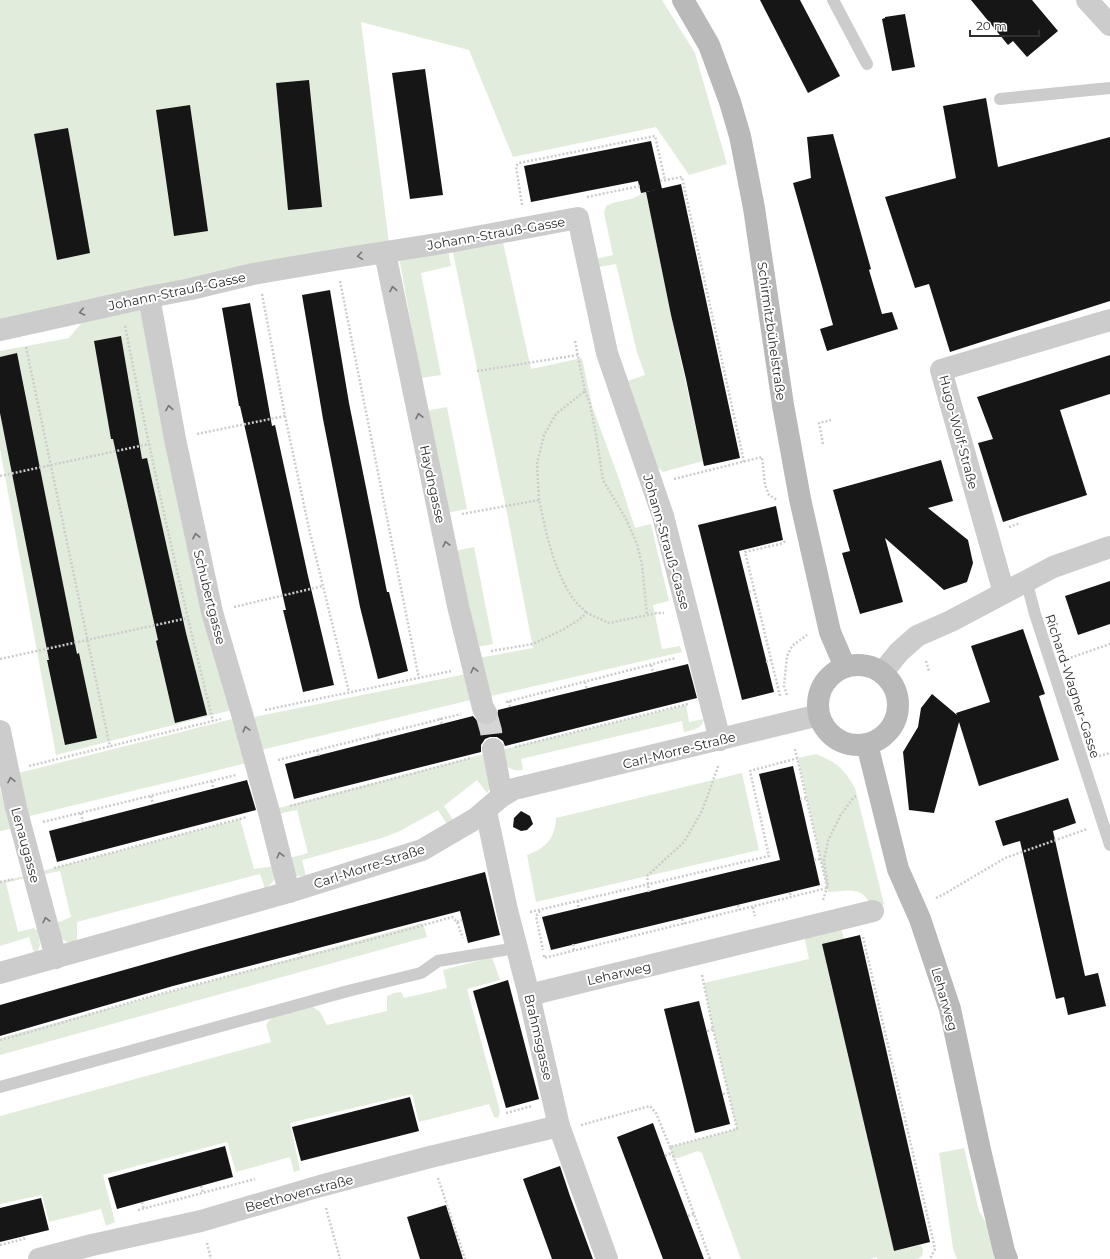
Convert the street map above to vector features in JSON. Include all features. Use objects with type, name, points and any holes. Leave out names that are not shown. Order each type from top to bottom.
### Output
[{"type":"main road","name":"Schirmitzbühelstraße","points":[[683,0],[709,46],[730,102],[740,136],[754,208],[783,405],[800,499],[830,632],[845,667]]},
{"type":"main road","points":[[858,665],[871,667],[882,673],[891,682],[897,694],[898,707],[896,719],[889,731],[879,739],[868,744],[855,745],[843,742],[832,736],[824,727],[819,715],[818,703],[820,692],[826,681],[845,667],[858,665]]},
{"type":"main road","name":"Leharweg","points":[[868,744],[898,869],[920,919],[950,1009],[980,1150],[1007,1259]]},
{"type":"street","points":[[1087,0],[1110,25]]},
{"type":"street","name":"Johann-Strauß-Gasse","points":[[0,330],[191,289],[253,274],[385,253],[578,218],[607,353],[663,516],[720,740]]},
{"type":"street","name":"Haydngasse","points":[[385,253],[458,606],[485,710]]},
{"type":"street","name":"Schubertgasse","points":[[149,297],[175,439],[212,612],[269,812],[289,892]]},
{"type":"street","name":"Hugo-Wolf-Straße","points":[[1004,593],[941,370],[1110,320]]},
{"type":"street","points":[[882,673],[898,652],[917,636],[951,621],[1053,566],[1110,547]]},
{"type":"street","name":"Carl-Morre-Straße","points":[[0,973],[289,892],[422,850],[475,820],[502,796],[514,789],[819,715]]},
{"type":"street","name":"Lenaugasse","points":[[0,731],[22,828],[56,958]]},
{"type":"street","points":[[493,750],[502,796]]},
{"type":"street","name":"Brahmsgasse","points":[[486,811],[516,948],[529,995],[560,1128],[607,1259]]},
{"type":"street","name":"Leharweg","points":[[529,995],[698,955],[865,913]]},
{"type":"street","name":"Beethovenstraße","points":[[39,1259],[92,1245],[201,1221],[320,1186],[430,1157],[560,1128]]},
{"type":"lane","points":[[833,0],[867,64]]},
{"type":"lane","points":[[1000,99],[1110,88]]},
{"type":"lane","name":"Richard-Wagner-Gasse","points":[[1026,580],[1035,614],[1110,845]]},
{"type":"lane","points":[[0,1087],[348,991],[421,973],[438,961],[516,948]]},
{"type":"path","points":[[526,227],[516,166],[519,163],[622,145],[655,136],[665,180]]},
{"type":"path","points":[[660,181],[682,177],[715,339],[744,462]]},
{"type":"path","points":[[335,260],[419,679]]},
{"type":"path","points":[[253,274],[263,298],[285,416],[323,586],[349,692]]},
{"type":"path","points":[[120,304],[149,447],[187,618],[213,721]]},
{"type":"path","points":[[21,325],[110,746]]},
{"type":"path","points":[[575,341],[585,391],[590,404],[603,480],[626,519],[637,544],[642,565],[647,615]]},
{"type":"path","points":[[477,371],[578,355]]},
{"type":"path","points":[[585,391],[556,414],[544,435],[537,463],[539,500],[545,527],[558,569],[573,598],[587,613],[609,623],[657,613],[668,613]]},
{"type":"path","points":[[0,476],[285,416]]},
{"type":"path","points":[[824,444],[819,423],[832,420]]},
{"type":"path","points":[[716,468],[762,457],[765,485],[769,495],[778,501]]},
{"type":"path","points":[[440,518],[539,500]]},
{"type":"path","points":[[1008,527],[1020,523]]},
{"type":"path","points":[[780,696],[745,552],[764,546],[780,544],[786,541],[785,535]]},
{"type":"path","points":[[0,660],[323,586]]},
{"type":"path","points":[[749,592],[754,590]]},
{"type":"path","points":[[473,666],[484,652],[533,644],[564,629],[587,613]]},
{"type":"path","points":[[787,694],[784,686],[787,656],[792,646],[809,634]]},
{"type":"path","points":[[1051,664],[1110,644]]},
{"type":"path","points":[[271,762],[440,718],[485,710],[508,701],[679,658]]},
{"type":"path","points":[[766,662],[771,660]]},
{"type":"path","points":[[926,661],[929,671]]},
{"type":"path","points":[[651,665],[653,672]]},
{"type":"path","points":[[584,682],[587,689]]},
{"type":"path","points":[[508,701],[510,708]]},
{"type":"path","points":[[0,882],[269,812],[493,750],[692,703]]},
{"type":"path","points":[[440,718],[442,725]]},
{"type":"path","points":[[377,734],[379,741]]},
{"type":"path","points":[[795,749],[827,888]]},
{"type":"path","points":[[317,750],[319,756]]},
{"type":"path","points":[[798,758],[750,771],[769,856],[539,910],[536,916],[544,958],[827,888]]},
{"type":"path","points":[[648,892],[647,876],[684,842],[688,836],[702,811],[719,764]]},
{"type":"path","points":[[22,828],[242,774]]},
{"type":"path","points":[[212,781],[213,788]]},
{"type":"path","points":[[827,888],[828,885],[824,861],[828,841],[840,816],[854,797],[861,795]]},
{"type":"path","points":[[151,796],[153,804]]},
{"type":"path","points":[[800,799],[807,798]]},
{"type":"path","points":[[81,813],[83,822]]},
{"type":"path","points":[[930,901],[1005,858],[1102,824]]},
{"type":"path","points":[[814,860],[820,859]]},
{"type":"path","points":[[790,893],[791,897]]},
{"type":"path","points":[[578,901],[578,909]]},
{"type":"path","points":[[738,905],[739,910]]},
{"type":"path","points":[[865,913],[869,968],[882,1029],[935,1249],[930,1259]]},
{"type":"path","points":[[0,1040],[103,1008],[301,958],[452,917],[457,922],[464,942]]},
{"type":"path","points":[[682,918],[684,924]]},
{"type":"path","points":[[457,922],[462,920]]},
{"type":"path","points":[[365,936],[366,941]]},
{"type":"path","points":[[573,944],[574,950]]},
{"type":"path","points":[[299,953],[301,958]]},
{"type":"path","points":[[670,1147],[737,1129],[713,1029],[698,955]]},
{"type":"path","points":[[238,969],[239,973]]},
{"type":"path","points":[[172,991],[173,986]]},
{"type":"path","points":[[707,1031],[713,1029]]},
{"type":"path","points":[[723,1094],[728,1093]]},
{"type":"path","points":[[501,1115],[536,1105]]},
{"type":"path","points":[[560,1128],[650,1106],[656,1114],[670,1147],[710,1259]]},
{"type":"path","points":[[665,1156],[672,1153]]},
{"type":"path","points":[[430,1157],[465,1259]]},
{"type":"path","points":[[136,1210],[260,1178]]},
{"type":"path","points":[[320,1186],[340,1259]]},
{"type":"path","points":[[688,1216],[694,1214]]},
{"type":"path","points":[[0,1245],[32,1237]]},
{"type":"green space","points":[[0,0],[662,0],[695,53],[727,164],[689,175],[656,127],[513,157],[469,50],[361,22],[389,243],[89,299],[0,320]]},
{"type":"green space","points":[[646,192],[703,461],[663,472],[657,467],[625,382],[645,375],[637,352],[616,264],[599,267],[596,259],[613,255],[604,213],[606,206],[635,198]]},
{"type":"green space","points":[[502,238],[531,369],[582,358],[592,406],[635,528],[651,524],[669,601],[653,605],[662,649],[680,646],[682,652],[487,697],[478,658],[533,648],[505,503],[452,248]]},
{"type":"green space","points":[[448,248],[451,266],[421,273],[441,375],[421,378],[400,257]]},
{"type":"green space","points":[[142,310],[232,710],[56,755],[0,449],[0,351],[69,338],[88,315]]},
{"type":"green space","points":[[447,407],[467,509],[446,513],[426,411]]},
{"type":"green space","points":[[474,547],[493,644],[477,647],[455,551]]},
{"type":"green space","points":[[466,674],[471,700],[261,750],[254,717]]},
{"type":"green space","points":[[686,705],[689,722],[704,719],[699,727],[691,731],[684,732],[682,721],[521,759],[523,770],[510,769],[505,763],[502,755],[501,750]]},
{"type":"green space","points":[[236,718],[247,763],[26,817],[15,774]]},
{"type":"green space","points":[[488,753],[492,786],[487,793],[477,780],[444,806],[453,820],[447,824],[438,810],[398,832],[382,838],[302,860],[306,876],[296,876],[291,870],[286,859],[308,853],[297,810],[278,814],[275,809]]},
{"type":"green space","points":[[816,754],[835,763],[847,776],[855,788],[884,904],[868,909],[870,906],[867,899],[859,892],[848,890],[828,892],[798,758]]},
{"type":"green space","points":[[742,773],[759,850],[536,902],[527,855],[544,846],[548,842],[554,832],[556,818]]},
{"type":"green space","points":[[0,788],[10,829],[0,831]]},
{"type":"green space","points":[[240,819],[254,869],[275,866],[276,874],[274,879],[265,889],[260,874],[77,922],[77,941],[69,943],[58,937],[52,925],[71,917],[60,871],[41,875],[39,872]]},
{"type":"green space","points":[[24,876],[25,878],[6,883],[18,932],[34,928],[38,931],[40,945],[38,951],[34,953],[29,937],[0,946],[0,882]]},
{"type":"green space","points":[[423,923],[427,937],[0,1055],[0,1038]]},
{"type":"green space","points":[[838,925],[842,931],[844,939],[851,1066],[894,1251],[921,1245],[923,1250],[922,1256],[918,1259],[877,1259],[877,1257],[870,1259],[741,1259],[702,1153],[698,1151],[678,1158],[673,1158],[670,1147],[737,1129],[713,1029],[704,983],[809,959],[803,931]]},
{"type":"green space","points":[[492,957],[500,980],[467,989],[500,1111],[498,1118],[494,1117],[489,1104],[419,1122],[412,1094],[290,1123],[300,1170],[294,1172],[290,1157],[236,1172],[227,1142],[103,1175],[115,1222],[106,1226],[101,1209],[49,1222],[42,1195],[0,1204],[0,1116],[271,1042],[266,1025],[274,1016],[286,1011],[313,1007],[320,1012],[327,1025],[387,1011],[387,996],[401,992],[404,998],[447,988],[443,970]]},
{"type":"green space","points":[[964,1148],[979,1211],[1007,1259],[957,1259],[953,1248],[939,1153]]},
{"type":"building","points":[[760,0],[800,0],[840,76],[808,93]]},
{"type":"building","points":[[971,0],[1032,0],[1058,31],[1027,57],[1013,41],[1008,45]]},
{"type":"building","points":[[905,14],[915,67],[892,71],[882,19],[885,17]]},
{"type":"building","points":[[425,69],[443,195],[410,199],[392,73]]},
{"type":"building","points":[[309,80],[322,207],[288,210],[276,83]]},
{"type":"building","points":[[986,98],[998,167],[1110,137],[1110,301],[950,352],[929,284],[915,288],[885,197],[956,178],[943,106]]},
{"type":"building","points":[[190,105],[208,231],[174,236],[156,110]]},
{"type":"building","points":[[68,128],[90,253],[57,260],[34,134]]},
{"type":"building","points":[[833,134],[871,269],[869,270],[882,314],[892,312],[898,329],[827,351],[820,329],[833,325],[793,183],[811,178],[807,137]]},
{"type":"building","points":[[651,141],[662,189],[641,193],[638,181],[531,202],[524,166]]},
{"type":"building","points":[[681,184],[740,458],[704,466],[646,192]]},
{"type":"building","points":[[330,290],[349,403],[387,592],[389,592],[408,671],[378,679],[360,607],[323,419],[302,295]]},
{"type":"building","points":[[250,303],[272,426],[275,425],[308,576],[334,685],[303,692],[283,610],[286,610],[239,406],[222,308]]},
{"type":"building","points":[[121,336],[142,459],[147,458],[186,633],[207,715],[175,723],[113,439],[111,439],[94,341]]},
{"type":"building","points":[[17,353],[77,654],[79,653],[97,738],[65,745],[47,660],[49,660],[0,413],[0,357]]},
{"type":"building","points":[[1110,355],[1110,394],[1060,410],[1087,495],[1003,522],[978,443],[993,439],[977,397]]},
{"type":"building","points":[[941,460],[953,501],[928,508],[968,540],[973,563],[967,582],[944,590],[885,538],[903,602],[860,614],[842,553],[850,551],[833,490]]},
{"type":"building","points":[[776,506],[783,540],[739,551],[774,692],[742,700],[698,525]]},
{"type":"building","points":[[1110,581],[1110,624],[1078,635],[1065,596]]},
{"type":"building","points":[[1023,629],[1045,694],[1039,696],[1059,760],[979,786],[959,722],[934,813],[909,810],[903,752],[918,727],[921,708],[932,694],[957,715],[956,713],[990,702],[971,646]]},
{"type":"building","points":[[688,664],[697,698],[505,746],[503,741],[497,737],[490,737],[485,739],[481,745],[481,752],[294,799],[285,764],[473,716],[480,724],[487,725],[493,723],[497,719],[498,710]]},
{"type":"building","points":[[793,766],[820,885],[551,950],[542,917],[780,860],[759,774]]},
{"type":"building","points":[[247,780],[256,810],[57,862],[49,831]]},
{"type":"building","points":[[1068,798],[1076,823],[1053,831],[1085,976],[1098,973],[1106,1006],[1068,1015],[1064,997],[1056,999],[1020,841],[1003,846],[995,821]]},
{"type":"building","points":[[521,811],[530,816],[533,824],[527,830],[521,831],[513,827],[514,818]]},
{"type":"building","points":[[485,872],[500,935],[468,943],[460,911],[173,986],[0,1036],[0,1005],[202,948]]},
{"type":"building","points":[[860,935],[930,1242],[894,1251],[822,944]]},
{"type":"building","points":[[508,980],[539,1099],[506,1108],[473,991]]},
{"type":"building","points":[[699,1001],[730,1124],[695,1133],[664,1009]]},
{"type":"building","points":[[410,1097],[419,1131],[301,1161],[292,1127]]},
{"type":"building","points":[[653,1123],[704,1259],[663,1259],[617,1137]]},
{"type":"building","points":[[225,1146],[233,1177],[117,1209],[108,1178]]},
{"type":"building","points":[[560,1166],[593,1259],[552,1259],[523,1179]]},
{"type":"building","points":[[41,1198],[49,1230],[0,1242],[0,1208]]},
{"type":"building","points":[[446,1205],[463,1259],[420,1259],[407,1217]]},
{"type":"tunnel","points":[[486,713],[491,731],[493,749]]}]
